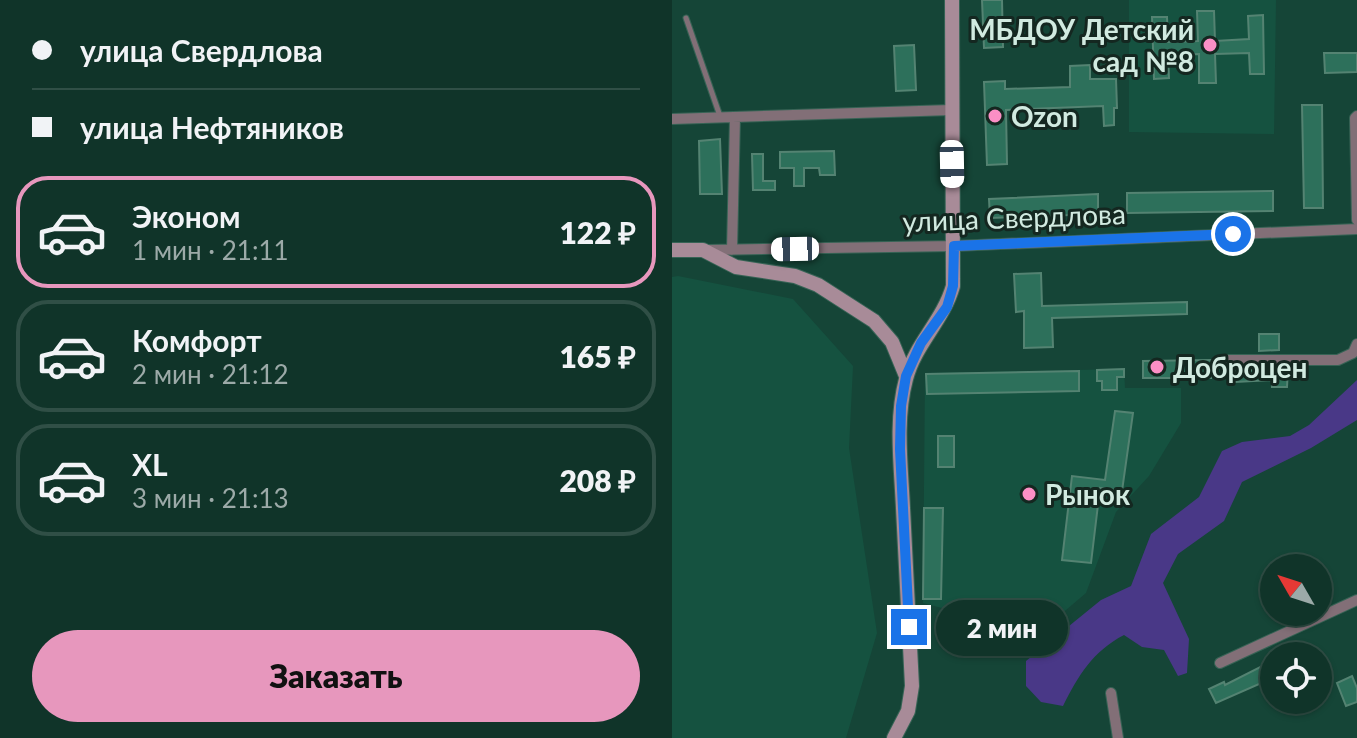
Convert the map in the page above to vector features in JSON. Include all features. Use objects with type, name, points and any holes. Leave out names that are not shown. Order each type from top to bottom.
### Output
[{"type":"street","points":[[894,738],[908,711],[912,686],[900,449],[901,406],[906,376],[921,343],[947,307],[953,286],[952,0]]},
{"type":"street","points":[[672,119],[951,110]]},
{"type":"street","points":[[1357,116],[1357,220]]},
{"type":"street","points":[[732,250],[735,117]]},
{"type":"street","name":"улица Свердлова","points":[[672,250],[954,246],[1357,229]]},
{"type":"street","points":[[703,250],[736,267],[795,276],[818,285],[874,321],[892,342],[906,376]]},
{"type":"street","points":[[1228,360],[1338,360],[1353,353],[1357,344]]},
{"type":"street","points":[[1220,663],[1357,600]]},
{"type":"street","points":[[1111,693],[1118,738]]},
{"type":"lane","points":[[686,18],[721,117]]},
{"type":"shaded area","points":[[1129,0],[1276,0],[1274,134],[1129,132]]},
{"type":"shaded area","points":[[672,277],[793,299],[853,366],[849,448],[877,633],[846,738],[672,738]]},
{"type":"shaded area","name":"Рынок","points":[[1124,369],[1125,388],[1181,388],[1181,423],[1149,476],[1116,512],[1086,593],[1046,627],[998,623],[923,603],[925,373]]},
{"type":"shaded area","points":[[1357,380],[1357,420],[1311,448],[1242,482],[1224,521],[1178,554],[1163,583],[1189,639],[1187,673],[1178,676],[1164,650],[1142,647],[1124,635],[1113,641],[1088,665],[1063,706],[1041,702],[1026,686],[1026,661],[1101,600],[1131,586],[1151,534],[1199,497],[1222,451],[1242,442],[1290,436],[1309,425]]},
{"type":"building","points":[[982,0],[1002,0],[1003,47],[984,48]]},
{"type":"building","name":"МБДОУ Детский сад №8","points":[[1197,11],[1214,11],[1215,41],[1249,39],[1248,16],[1263,15],[1264,74],[1250,74],[1249,53],[1215,54],[1216,83],[1199,83],[1199,54],[1168,55],[1169,78],[1154,79],[1152,17],[1167,17],[1168,42],[1198,41]]},
{"type":"building","points":[[914,45],[916,90],[896,91],[894,46]]},
{"type":"building","points":[[1324,53],[1357,53],[1357,72],[1325,73]]},
{"type":"building","points":[[1090,65],[1090,79],[1116,79],[1114,125],[1104,126],[1103,106],[1006,110],[1007,164],[987,165],[984,82],[1005,81],[1005,89],[1070,87],[1070,66]]},
{"type":"building","points":[[1302,105],[1322,105],[1323,208],[1304,208]]},
{"type":"building","points":[[720,139],[722,194],[700,194],[699,141]]},
{"type":"building","points":[[834,151],[835,175],[820,175],[819,168],[804,168],[804,186],[794,186],[794,168],[780,168],[780,152]]},
{"type":"building","points":[[752,154],[763,154],[763,181],[775,181],[775,190],[753,190]]},
{"type":"building","points":[[1273,191],[1273,211],[1127,213],[1127,193]]},
{"type":"building","points":[[1098,194],[1098,214],[990,218],[989,199]]},
{"type":"building","points":[[1041,273],[1042,306],[1187,302],[1187,314],[1052,318],[1053,347],[1024,348],[1024,311],[1016,312],[1014,274]]},
{"type":"building","points":[[1259,334],[1279,334],[1279,350],[1259,351]]},
{"type":"building","points":[[1211,360],[1211,378],[1143,378],[1143,361]]},
{"type":"building","points":[[1124,369],[1124,377],[1117,377],[1117,390],[1102,390],[1102,381],[1097,381],[1097,370]]},
{"type":"building","points":[[1288,369],[1287,387],[1272,387],[1272,380],[1236,382],[1236,371]]},
{"type":"building","points":[[1079,371],[1079,391],[927,394],[926,374]]},
{"type":"building","points":[[1115,411],[1133,413],[1122,491],[1100,488],[1091,563],[1062,560],[1072,476],[1105,480]]},
{"type":"building","points":[[938,436],[954,436],[954,467],[938,467]]},
{"type":"building","points":[[924,508],[943,508],[941,599],[923,599]]},
{"type":"building","points":[[1260,667],[1260,684],[1216,703],[1209,689],[1224,682],[1225,685]]},
{"type":"building","points":[[1352,676],[1357,688],[1357,702],[1346,706],[1337,683]]},
{"type":"place","name":"МБДОУ Детский сад №8","points":[[1210,45]]},
{"type":"place","name":"Ozon","points":[[995,116]]},
{"type":"place","name":"Доброцен","points":[[1157,367]]},
{"type":"place","name":"Рынок","points":[[1029,494]]},
{"type":"route","points":[[909,627],[900,449],[901,406],[906,376],[921,343],[947,307],[953,286],[954,246],[1233,234]]}]
